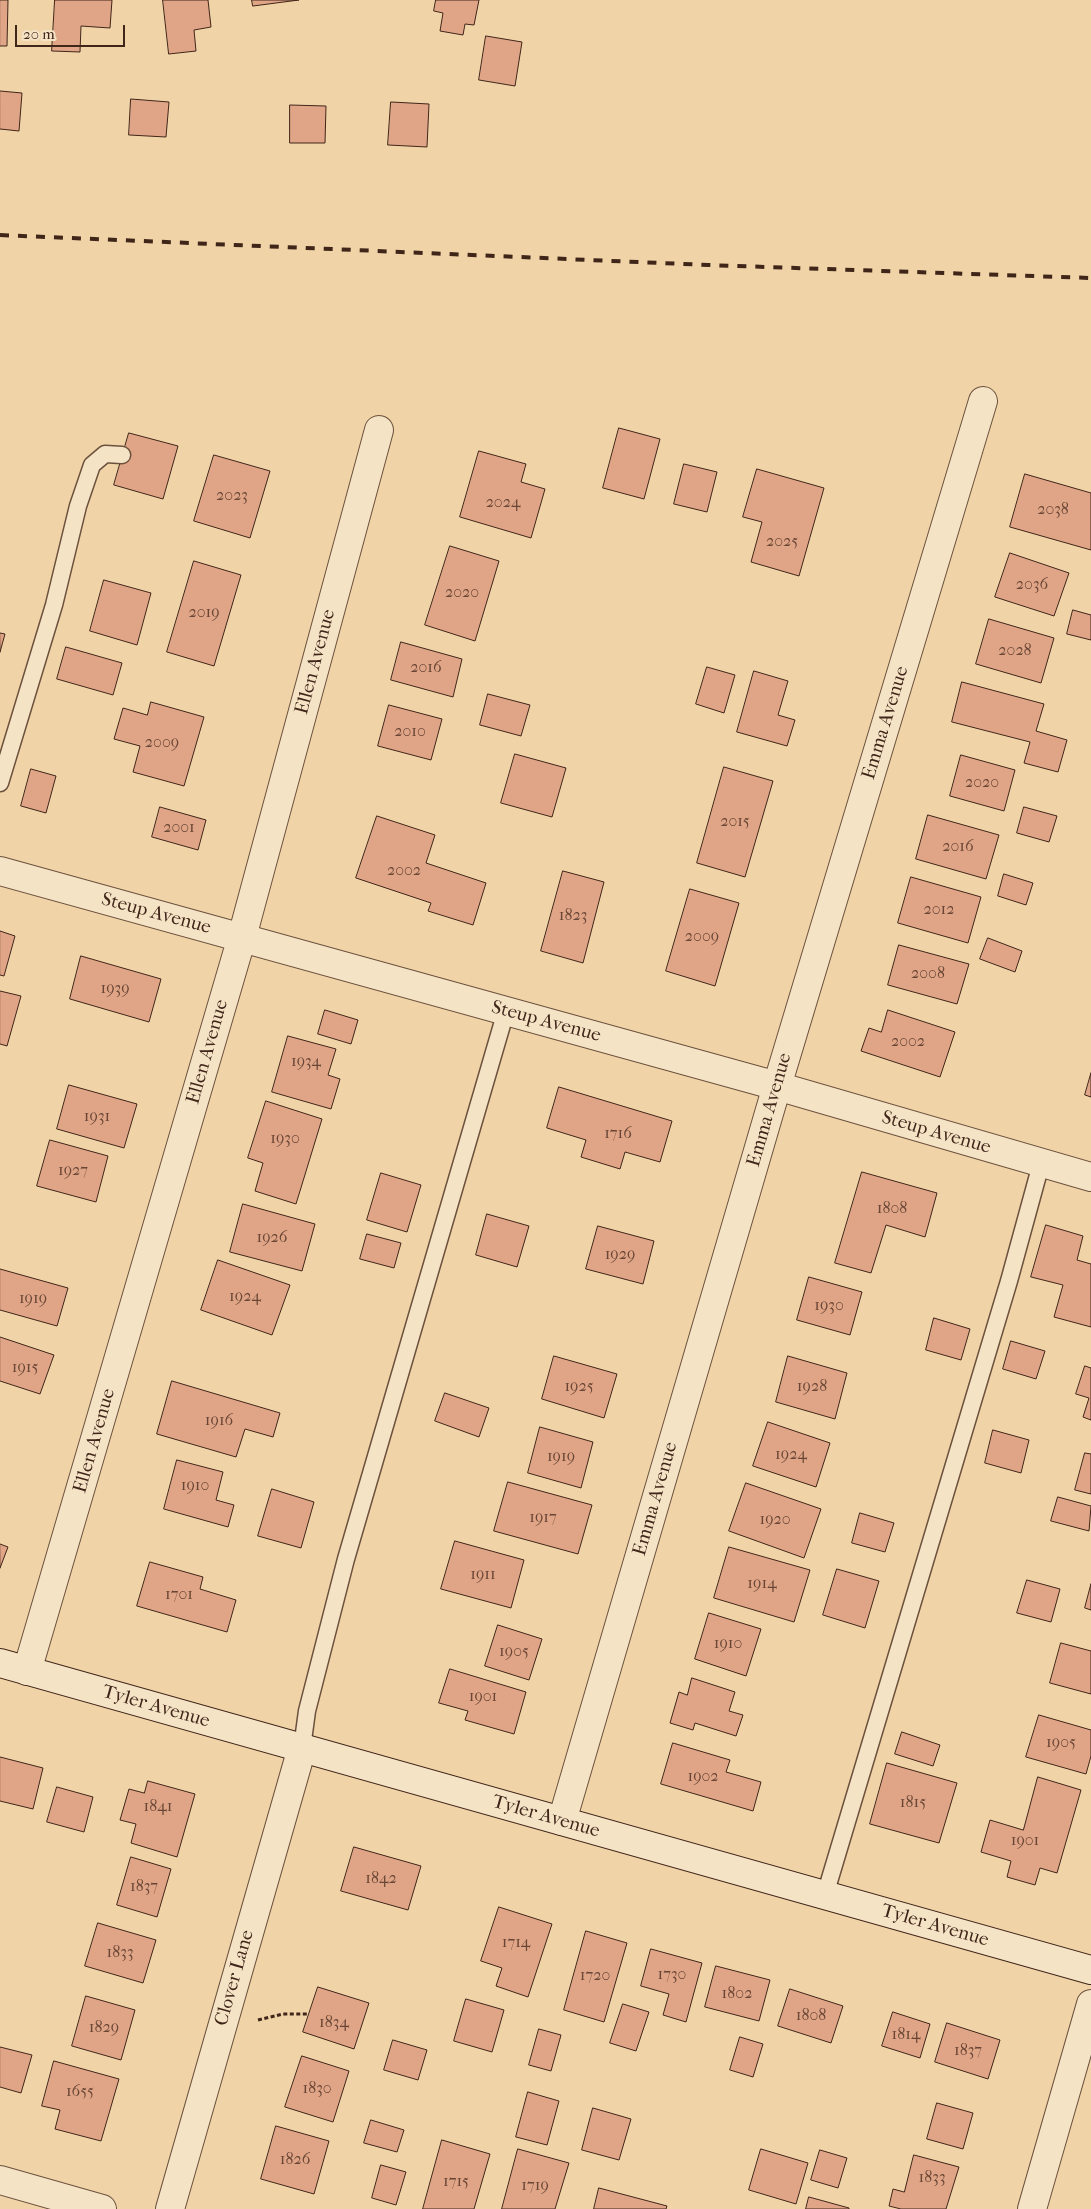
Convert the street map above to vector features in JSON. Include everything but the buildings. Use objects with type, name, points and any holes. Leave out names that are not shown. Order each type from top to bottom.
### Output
[{"type":"street","name":"Emma Avenue","points":[[562,1821],[777,1086],[983,401]]},
{"type":"street","name":"Ellen Avenue","points":[[27,1671],[242,937],[379,430]]},
{"type":"street","name":"Steup Avenue","points":[[0,871],[777,1086],[1091,1177]]},
{"type":"street","name":"Tyler Avenue","points":[[0,1663],[1091,1970]]},
{"type":"street","name":"Clover Lane","points":[[170,2209],[302,1748]]},
{"type":"street","points":[[1032,2209],[1091,2004]]},
{"type":"street","points":[[0,2180],[102,2209]]},
{"type":"lane","points":[[0,783],[34,676],[57,596],[78,506],[92,465],[105,454],[122,455]]},
{"type":"lane","points":[[302,1748],[307,1711],[351,1542],[506,1011]]},
{"type":"lane","points":[[825,1896],[1003,1300],[1041,1164]]},
{"type":"path","points":[[264,2020],[283,2014],[309,2014]]},
{"type":"railway","points":[[0,235],[708,265],[1091,278]]}]
